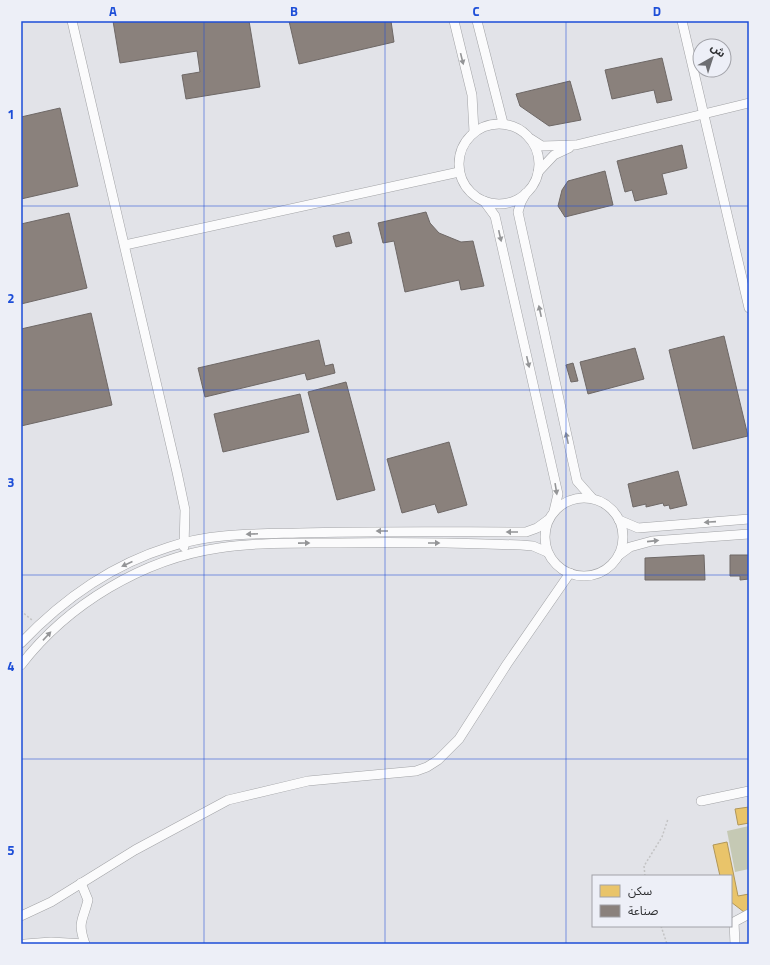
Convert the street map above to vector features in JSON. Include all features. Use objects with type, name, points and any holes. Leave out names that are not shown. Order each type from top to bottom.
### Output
[{"type":"street","points":[[72,21],[185,510],[185,542],[182,557]]},
{"type":"street","points":[[454,21],[472,95],[474,132]]},
{"type":"street","points":[[477,21],[503,123]]},
{"type":"street","points":[[682,21],[705,113],[749,308]]},
{"type":"street","points":[[749,104],[705,113],[576,145],[542,146],[520,130],[503,123],[493,124],[479,128],[474,132],[463,144],[459,160],[459,172],[463,181],[474,194],[484,201],[496,216],[558,494],[554,510],[548,520],[544,542],[553,561],[570,573],[581,576],[592,575],[611,565],[618,556],[630,547],[652,540],[749,534]]},
{"type":"street","points":[[529,138],[536,149],[539,162],[538,172],[533,184],[520,202],[518,212],[577,481],[592,498]]},
{"type":"street","points":[[538,172],[554,156],[576,145]]},
{"type":"street","points":[[124,245],[459,172]]},
{"type":"street","points":[[484,201],[506,203],[517,199],[526,193]]},
{"type":"street","points":[[554,510],[563,502],[572,499],[592,498],[603,502],[612,510],[619,520],[623,538],[618,556]]},
{"type":"street","points":[[619,520],[638,528],[749,519]]},
{"type":"street","points":[[21,643],[38,625],[72,596],[98,578],[151,554],[185,542],[202,538],[235,534],[345,532],[526,532],[536,528],[548,520]]},
{"type":"street","points":[[21,665],[60,622],[89,601],[139,573],[182,557],[219,548],[261,544],[357,543],[521,545],[533,546],[548,552]]},
{"type":"street","points":[[21,916],[36,910],[177,826],[228,800],[308,781],[416,770],[427,767],[438,760],[459,739],[507,664],[570,573]]},
{"type":"street","points":[[700,801],[749,791]]},
{"type":"street","points":[[25,944],[51,942],[85,944],[81,933],[81,919],[88,900],[82,883]]},
{"type":"street","points":[[735,944],[733,925],[736,921],[749,914]]},
{"type":"street","points":[[736,921],[749,923]]},
{"type":"path","points":[[21,611],[38,625]]},
{"type":"path","points":[[645,875],[644,866],[662,837],[668,819]]},
{"type":"path","points":[[661,927],[667,944]]},
{"type":"green space","points":[[749,826],[749,869],[735,872],[727,831]]},
{"type":"building: سكن","points":[[749,807],[749,823],[738,825],[735,809]]},
{"type":"building: سكن","points":[[727,842],[738,896],[749,894],[749,911],[744,912],[732,903],[732,875],[720,875],[713,845]]},
{"type":"building: صناعة","points":[[113,21],[249,21],[260,87],[186,99],[182,75],[200,72],[197,51],[120,63]]},
{"type":"building: صناعة","points":[[289,21],[391,21],[394,42],[299,64]]},
{"type":"building: صناعة","points":[[662,58],[672,100],[657,103],[654,90],[612,99],[605,70]]},
{"type":"building: صناعة","points":[[570,81],[581,120],[549,126],[520,106],[516,94]]},
{"type":"building: صناعة","points":[[60,108],[78,186],[21,199],[21,117]]},
{"type":"building: صناعة","points":[[682,145],[687,168],[662,174],[667,194],[635,201],[632,190],[625,192],[617,161]]},
{"type":"building: صناعة","points":[[605,171],[613,205],[565,217],[558,206],[562,190],[568,181]]},
{"type":"building: صناعة","points":[[426,212],[430,223],[439,233],[461,242],[473,241],[484,286],[461,290],[459,280],[405,292],[394,241],[383,243],[378,223]]},
{"type":"building: صناعة","points":[[69,213],[87,288],[21,304],[21,224]]},
{"type":"building: صناعة","points":[[349,232],[352,243],[336,247],[333,236]]},
{"type":"building: صناعة","points":[[91,313],[112,405],[21,426],[21,329]]},
{"type":"building: صناعة","points":[[724,336],[748,436],[693,449],[669,350]]},
{"type":"building: صناعة","points":[[319,340],[325,366],[333,364],[335,373],[307,380],[305,373],[205,397],[198,368]]},
{"type":"building: صناعة","points":[[635,348],[644,379],[588,394],[580,362]]},
{"type":"building: صناعة","points":[[573,363],[578,381],[571,382],[566,365]]},
{"type":"building: صناعة","points":[[346,382],[375,490],[337,500],[308,392]]},
{"type":"building: صناعة","points":[[300,394],[309,432],[223,452],[214,414]]},
{"type":"building: صناعة","points":[[449,442],[467,505],[438,513],[435,504],[402,513],[387,459]]},
{"type":"building: صناعة","points":[[678,471],[687,505],[670,509],[669,505],[664,506],[663,503],[646,507],[646,504],[633,507],[628,484]]},
{"type":"building: صناعة","points":[[704,555],[705,580],[645,580],[645,558]]},
{"type":"building: صناعة","points":[[730,555],[749,555],[749,579],[740,580],[740,576],[730,576]]}]
